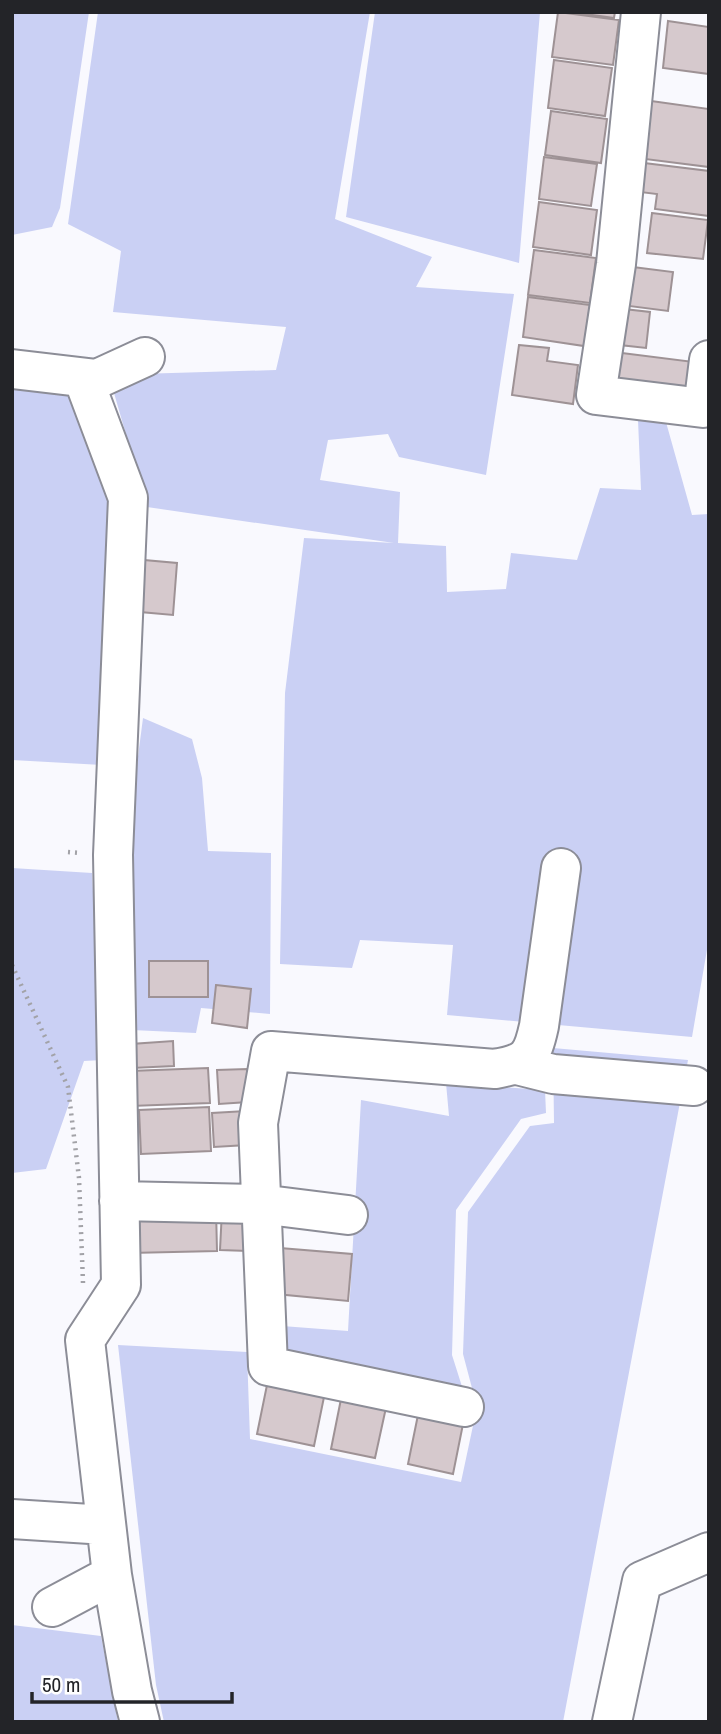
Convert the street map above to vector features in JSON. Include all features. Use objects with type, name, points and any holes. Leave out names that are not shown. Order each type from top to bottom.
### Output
[{"type":"street","points":[[641,12],[616,264],[596,395],[703,408],[709,360]]},
{"type":"street","points":[[12,369],[97,379],[113,374],[145,357]]},
{"type":"street","points":[[83,378],[128,498],[113,855],[121,1285],[85,1340],[112,1575],[131,1691],[140,1722]]},
{"type":"street","points":[[464,1407],[268,1366],[258,1123],[271,1051],[495,1069],[517,1065],[527,1059],[534,1047],[561,867]]},
{"type":"street","points":[[517,1065],[553,1074],[694,1086]]},
{"type":"street","points":[[119,1201],[260,1203],[348,1215]]},
{"type":"street","points":[[12,1519],[106,1525]]},
{"type":"street","points":[[612,1722],[642,1581],[709,1552]]},
{"type":"street","points":[[52,1607],[112,1575]]},
{"type":"path","points":[[12,965],[68,1087],[79,1178],[83,1286]]},
{"type":"shaded area","points":[[12,12],[89,12],[60,208],[52,227],[12,235]]},
{"type":"shaded area","points":[[98,12],[370,12],[335,219],[432,257],[416,287],[514,294],[486,475],[399,457],[388,434],[328,440],[320,480],[400,492],[398,543],[446,546],[447,592],[506,589],[511,553],[577,560],[600,488],[641,490],[638,420],[664,415],[692,515],[709,514],[709,938],[692,1037],[447,1015],[453,945],[360,940],[352,968],[280,964],[285,693],[304,538],[394,543],[147,507],[114,393],[138,374],[276,370],[286,327],[113,312],[121,251],[68,224]]},
{"type":"shaded area","points":[[375,12],[540,12],[519,263],[346,217]]},
{"type":"shaded area","points":[[12,375],[78,383],[121,500],[102,765],[12,760]]},
{"type":"shaded area","points":[[143,718],[192,739],[202,778],[208,851],[271,853],[270,1014],[201,1008],[196,1033],[132,1030],[126,849]]},
{"type":"shaded area","points":[[12,868],[92,873],[102,1060],[84,1061],[46,1169],[12,1173]]},
{"type":"shaded area","points":[[553,1048],[688,1060],[563,1722],[164,1722],[156,1685],[118,1345],[247,1352],[250,1439],[461,1482],[477,1407],[463,1354],[468,1212],[530,1126],[554,1123]]},
{"type":"shaded area","points":[[446,1083],[545,1090],[546,1113],[521,1119],[456,1210],[452,1355],[465,1396],[285,1353],[282,1326],[348,1331],[361,1100],[449,1116]]},
{"type":"shaded area","points":[[12,1625],[101,1636],[118,1722],[12,1722]]},
{"type":"building","points":[[558,12],[619,20],[613,65],[552,57]]},
{"type":"building","points":[[571,12],[615,12],[614,18]]},
{"type":"building","points":[[668,21],[709,27],[709,74],[663,68]]},
{"type":"building","points":[[554,60],[612,68],[605,116],[548,108]]},
{"type":"building","points":[[644,100],[709,109],[709,167],[637,158]]},
{"type":"building","points":[[551,111],[607,119],[601,163],[545,155]]},
{"type":"building","points":[[544,157],[597,164],[591,206],[539,199]]},
{"type":"building","points":[[636,162],[709,171],[709,216],[655,209],[657,194],[632,191]]},
{"type":"building","points":[[539,202],[597,210],[591,255],[533,247]]},
{"type":"building","points":[[652,213],[708,220],[703,259],[647,253]]},
{"type":"building","points":[[534,250],[596,258],[590,303],[528,295]]},
{"type":"building","points":[[625,266],[673,272],[668,311],[621,305]]},
{"type":"building","points":[[528,297],[590,305],[584,346],[523,337]]},
{"type":"building","points":[[624,309],[650,312],[646,348],[620,345]]},
{"type":"building","points":[[519,345],[549,348],[547,361],[578,365],[573,404],[512,395]]},
{"type":"building","points":[[614,352],[694,362],[690,397],[610,387]]},
{"type":"building","points":[[133,559],[177,563],[173,615],[129,611]]},
{"type":"building","points":[[149,961],[208,961],[208,997],[149,997]]},
{"type":"building","points":[[216,985],[251,989],[247,1028],[212,1023]]},
{"type":"building","points":[[173,1041],[174,1066],[132,1068],[131,1044]]},
{"type":"building","points":[[208,1068],[210,1103],[131,1106],[130,1071]]},
{"type":"building","points":[[247,1069],[248,1102],[219,1104],[217,1070]]},
{"type":"building","points":[[209,1107],[211,1151],[141,1154],[139,1110]]},
{"type":"building","points":[[246,1111],[247,1145],[214,1147],[212,1113]]},
{"type":"building","points":[[216,1209],[217,1251],[130,1253],[129,1211]]},
{"type":"building","points":[[222,1210],[250,1211],[248,1251],[220,1250]]},
{"type":"building","points":[[280,1248],[352,1254],[348,1301],[276,1294]]},
{"type":"building","points":[[267,1385],[324,1397],[314,1446],[257,1434]]},
{"type":"building","points":[[342,1394],[387,1403],[375,1458],[331,1449]]},
{"type":"building","points":[[419,1410],[464,1419],[453,1474],[408,1464]]}]
